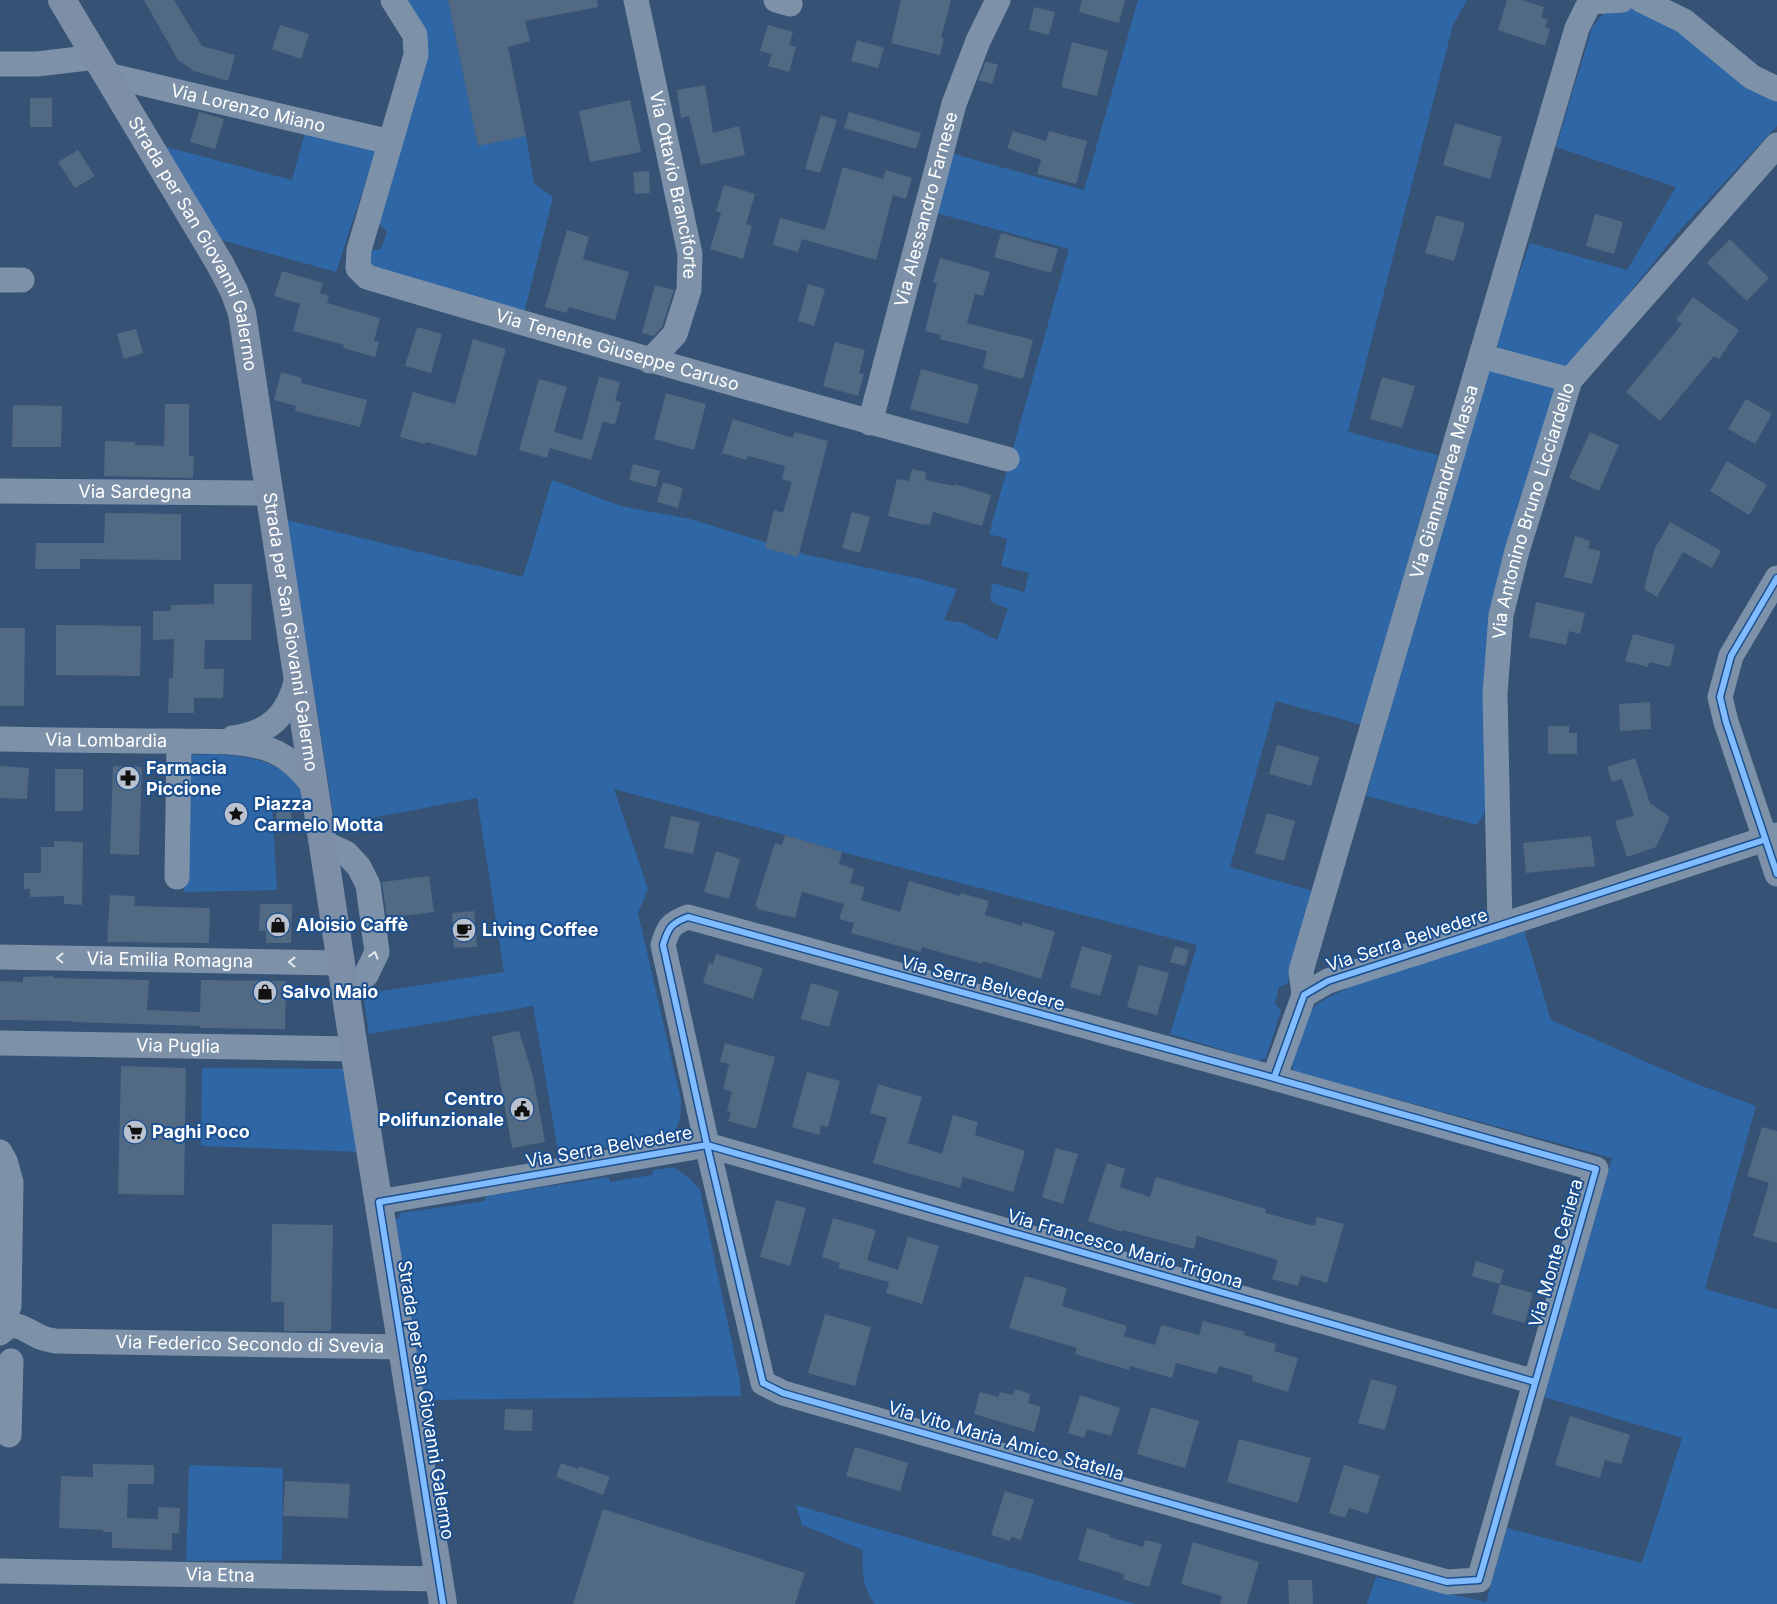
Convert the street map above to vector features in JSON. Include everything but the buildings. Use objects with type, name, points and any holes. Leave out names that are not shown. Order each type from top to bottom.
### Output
[{"type":"main road","name":"Strada per San Giovanni Galermo","points":[[62,0],[220,264],[234,291],[243,322],[354,1049],[441,1591]]},
{"type":"street","name":"Via Tenente Giuseppe Caruso","points":[[393,0],[414,35],[416,55],[359,250],[358,268],[367,277],[650,361],[870,423],[1007,459]]},
{"type":"street","name":"Via Ottavio Branciforte","points":[[636,0],[690,254],[689,290],[675,334],[650,361]]},
{"type":"street","name":"Via Alessandro Farnese","points":[[870,423],[954,104],[978,41],[998,0]]},
{"type":"street","name":"Via Giannandrea Massa","points":[[1304,995],[1301,970],[1577,28],[1590,2],[1622,0]]},
{"type":"street","points":[[1641,0],[1684,21],[1752,77],[1777,89]]},
{"type":"street","points":[[0,64],[102,66]]},
{"type":"street","name":"Via Lorenzo Miano","points":[[102,66],[390,142]]},
{"type":"street","name":"Via Antonino Bruno Licciardello","points":[[1500,926],[1495,694],[1501,615],[1517,551],[1570,380],[1777,145]]},
{"type":"street","points":[[1481,356],[1570,380]]},
{"type":"street","name":"Via Sardegna","points":[[0,491],[269,493]]},
{"type":"street","points":[[1777,578],[1731,656],[1720,698],[1726,722],[1771,837],[1777,874]]},
{"type":"street","points":[[264,741],[293,697],[297,679]]},
{"type":"street","points":[[264,741],[283,732],[296,733],[306,738]]},
{"type":"street","name":"Via Lombardia","points":[[0,739],[179,742],[213,741],[243,737],[264,741]]},
{"type":"street","points":[[264,741],[302,770],[314,787]]},
{"type":"street","points":[[177,877],[179,742]]},
{"type":"street","name":"Via Serra Belvedere","points":[[1304,995],[1328,981],[1771,837]]},
{"type":"street","points":[[322,842],[346,854],[359,867],[368,885],[377,952],[366,975],[346,993]]},
{"type":"street","name":"Via Serra Belvedere","points":[[379,1202],[707,1145],[663,945],[667,931],[676,921],[688,917],[1274,1078]]},
{"type":"street","name":"Via Emilia Romagna","points":[[0,957],[341,963]]},
{"type":"street","points":[[1274,1078],[1304,995]]},
{"type":"street","name":"Via Puglia","points":[[0,1043],[354,1049]]},
{"type":"street","name":"Via Monte Ceriera","points":[[1274,1078],[1596,1169],[1479,1580]]},
{"type":"street","name":"Via Francesco Mario Trigona","points":[[707,1145],[1535,1382]]},
{"type":"street","name":"Via Vito Maria Amico Statella","points":[[707,1145],[762,1383],[782,1393],[1447,1582],[1479,1580]]},
{"type":"street","points":[[0,1152],[5,1161],[11,1182],[9,1306],[14,1317],[8,1330],[56,1341]]},
{"type":"street","points":[[9,1435],[6,1356],[19,1360],[41,1346],[56,1341]]},
{"type":"street","name":"Via Federico Secondo di Svevia","points":[[56,1341],[402,1347]]},
{"type":"street","name":"Via Etna","points":[[0,1571],[441,1591]]},
{"type":"shaded area","points":[[405,0],[448,0],[478,145],[526,136],[534,183],[553,197],[524,313],[372,267],[368,251],[381,249],[387,232],[377,222],[422,76]]},
{"type":"shaded area","points":[[1138,0],[1467,0],[1453,25],[1348,432],[1438,455],[1362,725],[1276,701],[1230,867],[1313,891],[1288,983],[1279,987],[1275,1004],[1281,1010],[1266,1058],[1259,1061],[1170,1034],[1197,945],[842,852],[614,789],[648,889],[638,913],[681,1100],[680,1115],[676,1128],[670,1135],[559,1156],[533,1006],[369,1034],[364,997],[375,992],[504,972],[477,798],[335,825],[287,520],[523,577],[552,480],[621,506],[690,519],[807,555],[921,579],[957,589],[944,620],[963,623],[997,640],[1008,609],[990,601],[992,583],[1024,592],[1029,573],[1001,566],[1007,539],[989,534],[1069,249],[936,213],[954,154],[1084,190]]},
{"type":"shaded area","points":[[1623,7],[1641,9],[1660,18],[1777,98],[1777,126],[1679,231],[1570,367],[1499,352],[1496,337],[1530,243],[1627,270],[1676,187],[1556,147],[1592,28],[1606,10]]},
{"type":"shaded area","points":[[306,129],[377,147],[336,272],[214,238],[159,145],[292,180]]},
{"type":"shaded area","points":[[1490,370],[1552,384],[1557,391],[1510,550],[1489,791],[1484,814],[1477,825],[1366,796],[1477,400]]},
{"type":"shaded area","points":[[215,754],[244,757],[268,763],[289,776],[306,799],[272,805],[277,890],[184,892],[185,755]]},
{"type":"shaded area","points":[[1524,930],[1551,1020],[1692,1082],[1756,1106],[1705,1289],[1777,1309],[1777,1604],[1367,1604],[1376,1577],[1486,1602],[1507,1528],[1642,1563],[1682,1438],[1544,1397],[1612,1158],[1293,1071],[1292,1054],[1306,1015],[1317,1004],[1357,984]]},
{"type":"shaded area","points":[[202,1068],[348,1069],[361,1152],[201,1146]]},
{"type":"shaded area","points":[[674,1167],[690,1179],[700,1190],[740,1381],[741,1396],[424,1400],[394,1219],[399,1218],[400,1213],[485,1201],[486,1196],[609,1177],[610,1182],[652,1175],[653,1170]]},
{"type":"shaded area","points":[[189,1465],[283,1468],[282,1560],[186,1561]]},
{"type":"shaded area","points":[[796,1505],[1136,1604],[875,1604],[865,1585],[863,1550],[802,1525]]},
{"type":"cycle path","points":[[1777,578],[1731,656],[1720,697],[1726,722],[1777,874]]},
{"type":"cycle path","points":[[443,1604],[379,1202],[707,1145],[663,945],[669,930],[674,924],[688,917],[1274,1078],[1304,995],[1328,981],[1764,840]]},
{"type":"cycle path","points":[[1274,1078],[1596,1169],[1479,1580],[1447,1582],[783,1393],[763,1383],[707,1145],[1535,1382]]},
{"type":"place","name":"Farmacia Piccione","points":[[128,778]]},
{"type":"place","name":"Piazza Carmelo Motta","points":[[236,814]]},
{"type":"place","name":"Aloisio Caffè","points":[[278,925]]},
{"type":"place","name":"Living Coffee","points":[[464,930]]},
{"type":"place","name":"Salvo Maio","points":[[265,992]]},
{"type":"place","name":"Centro Polifunzionale","points":[[522,1109]]},
{"type":"place","name":"Paghi Poco","points":[[135,1132]]}]
